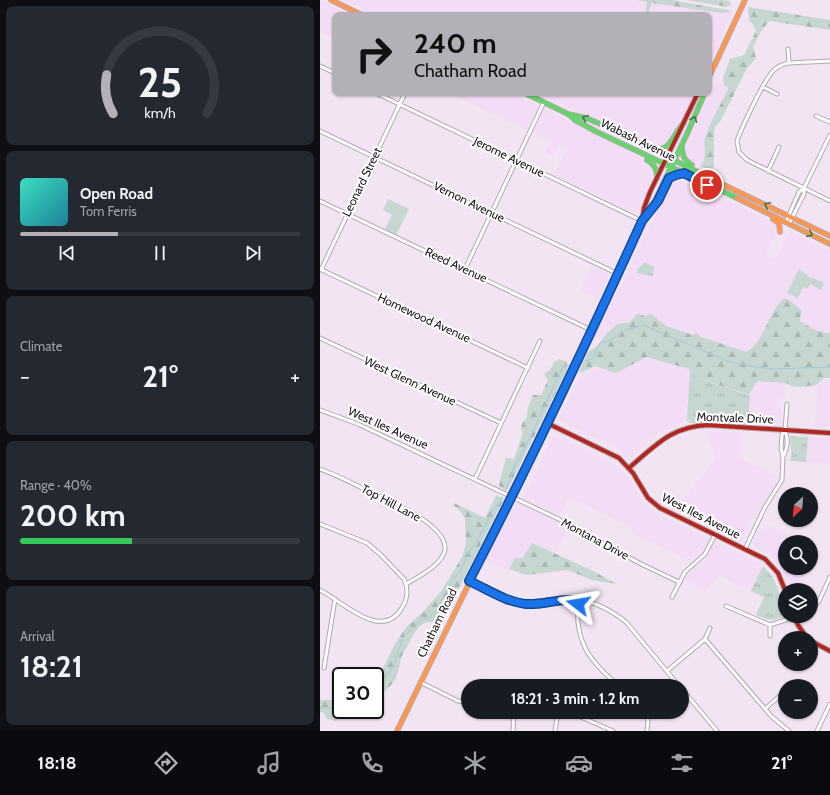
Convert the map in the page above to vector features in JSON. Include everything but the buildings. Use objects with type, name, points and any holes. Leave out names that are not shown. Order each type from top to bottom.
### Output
[{"type":"main road","points":[[331,0],[356,12]]},
{"type":"main road","points":[[712,71],[745,0]]},
{"type":"main road","name":"Wabash Avenue","points":[[531,96],[568,114],[575,120],[633,150],[748,203],[830,244]]},
{"type":"main road","name":"Chatham Road","points":[[642,221],[644,208],[657,178],[697,96]]},
{"type":"main road","name":"Chatham Road","points":[[397,731],[469,581],[512,497],[642,221],[651,210],[675,160],[702,96]]},
{"type":"main road","name":"Wabash Avenue","points":[[568,114],[579,115],[653,149],[830,236]]},
{"type":"main road","points":[[653,149],[664,149],[670,145],[679,126],[684,122]]},
{"type":"main road","points":[[682,144],[683,156],[686,162],[730,184],[740,192]]},
{"type":"main road","points":[[633,150],[653,163],[656,167],[657,178]]},
{"type":"main road","points":[[651,210],[658,201],[669,178],[684,173]]},
{"type":"main road","points":[[748,203],[756,210],[778,221],[780,232]]},
{"type":"main road","name":"West Iles Avenue","points":[[547,423],[614,455],[625,463],[654,505],[745,549],[770,563],[778,573],[782,583]]},
{"type":"main road","name":"Montvale Drive","points":[[629,468],[672,432],[702,425],[830,433]]},
{"type":"main road","points":[[818,645],[830,651]]},
{"type":"street","points":[[788,49],[789,63]]},
{"type":"street","points":[[830,61],[789,63],[783,64],[776,68],[768,77],[740,134],[737,145],[739,152],[743,157],[768,171],[830,201]]},
{"type":"street","points":[[320,66],[332,72]]},
{"type":"street","points":[[763,87],[777,94]]},
{"type":"street","name":"Jerome Avenue","points":[[383,96],[642,221]]},
{"type":"street","name":"Leonard Street","points":[[320,270],[404,96]]},
{"type":"street","points":[[464,269],[544,102]]},
{"type":"street","points":[[816,116],[830,122]]},
{"type":"street","name":"Vernon Avenue","points":[[320,131],[492,212],[618,274]]},
{"type":"street","points":[[788,223],[788,216],[799,192],[804,188],[830,135]]},
{"type":"street","points":[[768,171],[779,146]]},
{"type":"street","points":[[788,223],[804,194],[804,188]]},
{"type":"street","name":"Reed Avenue","points":[[320,201],[591,330]]},
{"type":"street","name":"Homewood Avenue","points":[[320,270],[528,368]]},
{"type":"street","name":"West Glenn Avenue","points":[[320,338],[501,423]]},
{"type":"street","points":[[475,479],[540,341]]},
{"type":"street","points":[[745,549],[765,507],[782,480],[783,456],[781,449],[782,435],[785,430],[786,404]]},
{"type":"street","name":"West Iles Avenue","points":[[320,410],[358,424],[512,497]]},
{"type":"street","name":"Top Hill Lane","points":[[320,469],[409,510],[440,535],[445,546],[442,558],[427,571],[406,584]]},
{"type":"street","name":"Montana Drive","points":[[512,497],[581,530],[641,564],[679,582]]},
{"type":"street","points":[[320,524],[367,543],[381,555],[406,584],[406,596],[403,607],[393,617],[382,621],[371,620],[360,616],[320,590]]},
{"type":"street","points":[[672,597],[679,582],[688,569],[706,552],[715,535]]},
{"type":"street","points":[[818,602],[830,578]]},
{"type":"street","points":[[469,581],[506,598],[526,604],[566,599],[601,605],[626,622],[673,679]]},
{"type":"street","points":[[324,668],[335,599]]},
{"type":"street","points":[[578,600],[577,622],[583,645],[597,667],[611,679]]},
{"type":"street","points":[[726,606],[770,625],[778,622]]},
{"type":"street","points":[[770,625],[770,636]]},
{"type":"street","points":[[667,671],[705,639],[710,628]]},
{"type":"street","points":[[705,639],[765,709],[777,722],[789,731]]},
{"type":"street","points":[[420,682],[461,702]]},
{"type":"street","points":[[689,697],[717,731]]},
{"type":"street","points":[[765,709],[778,697]]},
{"type":"street","points":[[817,731],[830,704]]},
{"type":"street","points":[[513,731],[514,719]]},
{"type":"street","points":[[555,731],[557,719]]},
{"type":"street","points":[[586,719],[613,731]]},
{"type":"street","points":[[647,731],[648,719]]},
{"type":"shaded area","points":[[320,0],[344,12],[332,12],[332,38],[320,32]]},
{"type":"shaded area","points":[[344,0],[660,0],[733,11],[712,57],[712,12],[369,12]]},
{"type":"shaded area","points":[[716,80],[729,86],[706,144],[702,164],[699,166],[689,161],[686,157],[685,150],[709,96],[712,96],[712,89]]},
{"type":"shaded area","points":[[455,96],[517,96],[539,106],[527,130]]},
{"type":"shaded area","points":[[542,96],[694,96],[671,141],[666,146],[659,148]]},
{"type":"shaded area","points":[[547,110],[623,148],[650,164],[654,169],[654,174],[636,213],[554,175],[566,150],[559,146],[553,157],[545,153],[550,142],[533,133],[544,111]]},
{"type":"shaded area","points":[[675,178],[778,225],[778,230],[766,254],[776,259],[790,231],[830,251],[830,342],[756,356],[662,325],[639,319],[622,323],[604,339],[593,338],[610,304],[627,276],[629,268],[648,229],[673,179]]},
{"type":"shaded area","points":[[592,265],[609,276],[598,300],[580,291]]},
{"type":"shaded area","points":[[646,357],[690,369],[687,421],[671,426],[653,437],[631,458],[610,444],[560,420],[560,417],[582,372],[586,374],[601,366]]},
{"type":"shaded area","points":[[830,375],[830,427],[815,426],[818,376]]},
{"type":"shaded area","points":[[748,379],[785,381],[785,396],[780,398],[778,406],[782,412],[782,424],[746,421]]},
{"type":"shaded area","points":[[705,431],[742,433],[740,458],[780,477],[758,517],[749,520],[748,529],[742,542],[675,509],[716,459]]},
{"type":"shaded area","points":[[554,435],[622,469],[634,484],[640,497],[650,508],[659,515],[709,539],[704,548],[690,561],[631,533],[633,530],[626,524],[569,497],[560,516],[523,498]]},
{"type":"shaded area","points":[[808,437],[830,439],[830,464],[806,462]]},
{"type":"shaded area","points":[[518,503],[569,527],[556,553],[532,543],[523,558],[515,558],[508,570],[484,559],[514,505]]},
{"type":"shaded area","points":[[765,524],[789,535],[778,535],[778,564],[770,555],[752,546],[758,534],[764,529]]},
{"type":"shaded area","points":[[716,542],[763,566],[751,591],[720,576],[704,591],[685,579],[692,570],[705,560]]},
{"type":"shaded area","points":[[785,575],[805,575],[802,582],[804,583],[789,583]]},
{"type":"green space","points":[[637,0],[672,0],[733,11],[722,13],[652,3],[649,12],[645,12],[647,2]]},
{"type":"green space","points":[[686,0],[724,0],[731,3],[728,7]]},
{"type":"green space","points":[[748,7],[830,20],[830,30],[769,21],[760,33],[753,47],[756,58],[747,68],[721,120],[715,127],[714,168],[706,168],[701,166],[704,160],[704,142],[712,120],[728,90],[728,87],[724,85],[723,76],[730,59],[744,55],[756,31],[753,24],[749,21]]},
{"type":"green space","points":[[388,199],[409,209],[396,235],[385,229],[392,215],[383,210]]},
{"type":"green space","points":[[645,262],[654,267],[653,276],[637,273],[637,270]]},
{"type":"green space","points":[[799,269],[812,279],[813,278],[824,283],[821,290],[810,284],[807,289],[803,287],[798,298],[787,293]]},
{"type":"green space","points":[[785,298],[802,311],[800,321],[818,331],[830,333],[830,378],[824,378],[816,385],[802,387],[791,386],[786,383],[757,381],[749,395],[698,378],[691,373],[689,369],[647,357],[616,373],[595,366],[583,372],[579,372],[588,352],[597,346],[607,333],[618,324],[630,322],[638,313],[646,317],[650,313],[666,326],[693,335],[696,332],[701,337],[747,352],[753,347],[763,333],[774,311]]},
{"type":"green space","points":[[559,359],[567,362],[567,370],[507,491],[500,487],[499,484],[506,458],[514,459],[523,432],[521,429],[522,424],[527,416],[528,407],[533,395],[541,395],[548,380],[544,374],[550,370],[554,362]]},
{"type":"green space","points":[[690,371],[698,378],[750,396],[748,422],[714,420],[751,423],[749,425],[688,422],[692,420],[687,421]]},
{"type":"green space","points":[[790,436],[808,437],[806,462],[790,461]]},
{"type":"green space","points":[[496,495],[504,499],[441,624],[429,622],[420,626],[413,635],[402,655],[395,680],[384,691],[384,667],[395,644],[407,626],[424,611],[442,590],[462,557],[466,543],[465,518],[453,505],[454,503],[485,518]]},
{"type":"green space","points":[[532,543],[591,570],[617,584],[591,580],[568,570],[526,575],[509,569],[515,558],[523,558]]},
{"type":"green space","points":[[763,566],[772,576],[778,589],[778,619],[771,620],[756,615],[764,597],[751,591]]},
{"type":"green space","points":[[320,700],[332,700],[332,719],[337,719],[336,721],[327,719],[323,712],[320,712]]},
{"type":"waterway","points":[[578,363],[593,359],[600,343],[611,340],[624,331],[643,325],[730,362],[776,369],[830,367]]},
{"type":"waterway","points":[[506,489],[513,469],[527,444],[563,367],[573,365]]},
{"type":"waterway","points":[[384,678],[390,671],[395,661],[403,637],[421,620],[430,617],[436,611],[451,582],[461,570],[467,556],[485,527],[490,515],[502,497]]},
{"type":"waterway","points":[[320,708],[332,708]]},
{"type":"traffic: fast","points":[[531,96],[568,114],[575,120],[597,132],[737,198]]},
{"type":"traffic: fast","points":[[642,221],[649,213],[687,134],[703,96]]},
{"type":"traffic: fast","points":[[568,114],[586,118],[605,126],[722,184]]},
{"type":"traffic: fast","points":[[654,150],[661,149],[669,144],[684,123]]},
{"type":"traffic: fast","points":[[682,144],[684,156],[692,165]]},
{"type":"traffic: fast","points":[[647,160],[652,163],[655,168],[657,178]]},
{"type":"traffic: slow","points":[[331,0],[356,12]]},
{"type":"traffic: slow","points":[[712,71],[745,0]]},
{"type":"traffic: slow","points":[[651,210],[658,201],[669,178],[684,173]]},
{"type":"traffic: slow","points":[[722,184],[830,236]]},
{"type":"traffic: slow","points":[[737,198],[830,244]]},
{"type":"traffic: slow","points":[[773,219],[779,223],[780,232]]},
{"type":"traffic: slow","points":[[397,731],[544,430]]},
{"type":"traffic: jam","points":[[544,430],[642,221],[644,208],[650,192],[697,96]]},
{"type":"traffic: jam","points":[[547,423],[619,458],[633,473],[648,498],[660,508],[765,559],[778,573],[782,583]]},
{"type":"traffic: jam","points":[[629,468],[673,433],[695,426],[708,425],[830,433]]},
{"type":"traffic: jam","points":[[797,623],[802,631]]},
{"type":"traffic: jam","points":[[818,645],[830,651]]},
{"type":"route","points":[[578,604],[578,600],[566,599],[526,604],[506,598],[469,581],[512,497],[642,221],[658,201],[669,178],[672,176],[684,173],[707,185]]}]
